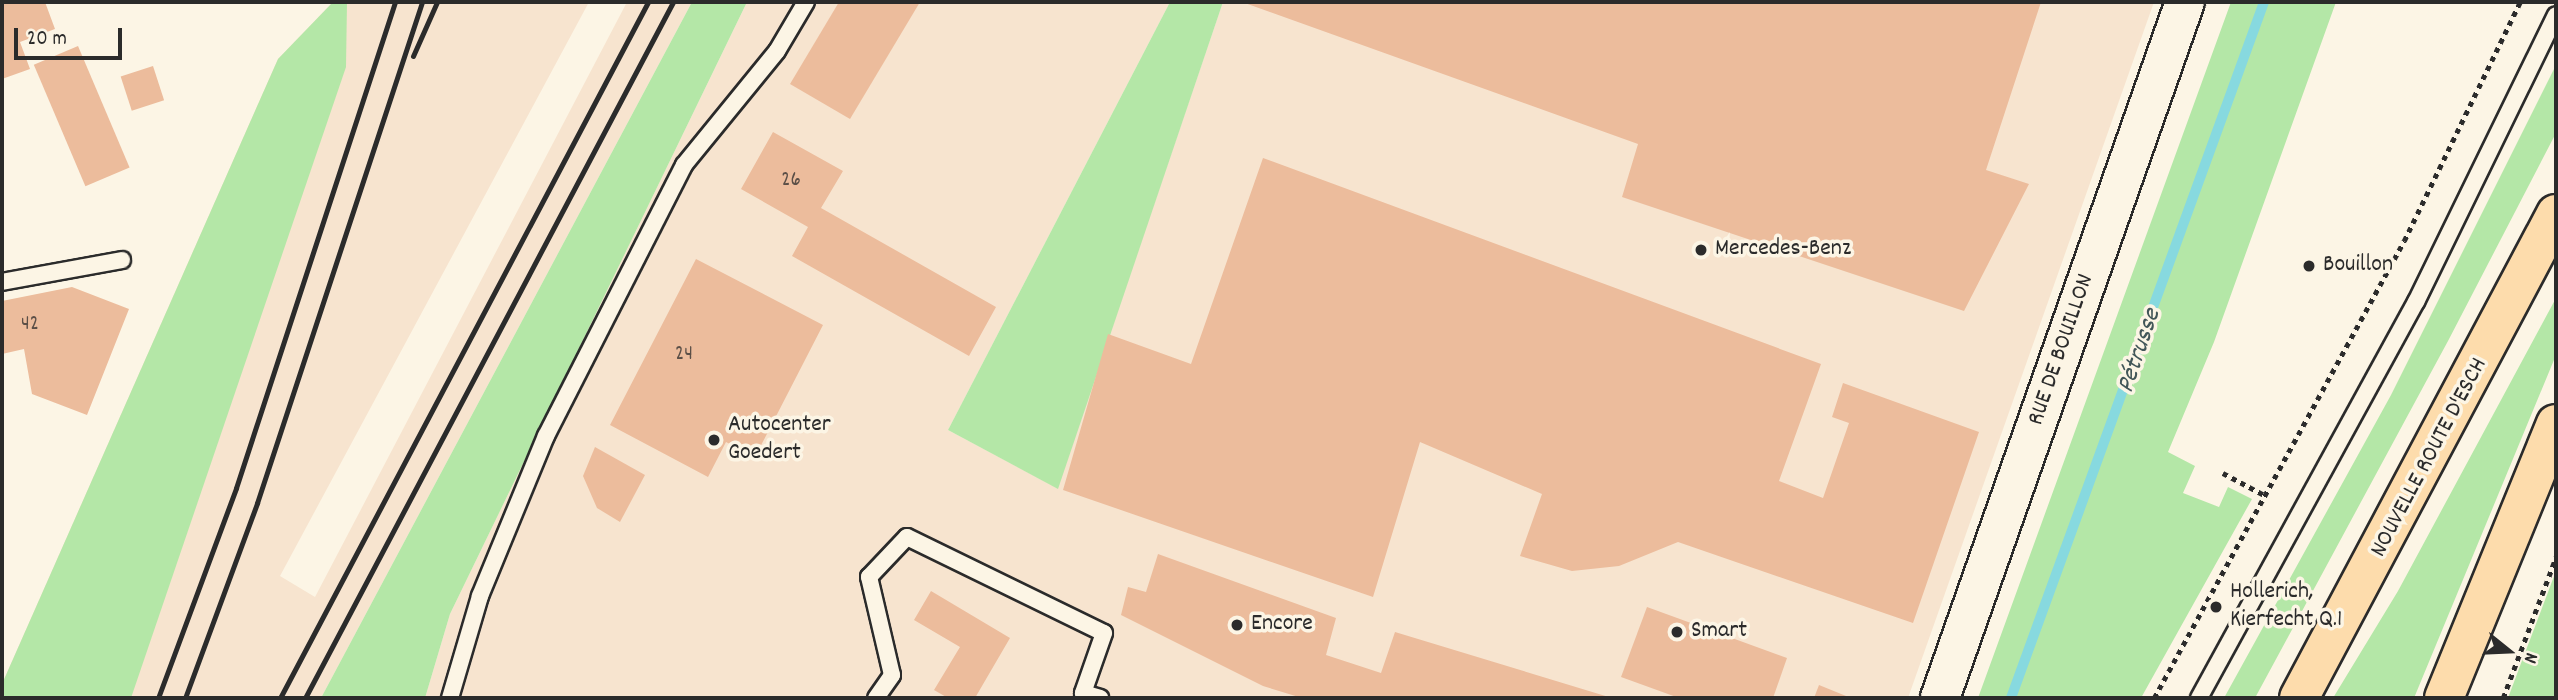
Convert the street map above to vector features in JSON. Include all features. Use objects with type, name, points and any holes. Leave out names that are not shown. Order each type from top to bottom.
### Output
[{"type":"highway","name":"NOUVELLE ROUTE D'ESCH","points":[[2299,698],[2556,214]]},
{"type":"highway","points":[[2444,698],[2556,424]]},
{"type":"highway","points":[[2465,698],[2507,544]]},
{"type":"street","name":"RUE DE BOUILLON","points":[[1940,698],[2185,2]]},
{"type":"lane","points":[[450,698],[480,596],[546,436],[684,165],[777,51],[806,2]]},
{"type":"lane","points":[[2199,698],[2416,302],[2556,15]]},
{"type":"lane","points":[[2,282],[122,260]]},
{"type":"lane","points":[[876,698],[892,675],[869,577],[906,537],[1104,633],[1083,693],[1100,698]]},
{"type":"path","points":[[2154,698],[2404,241],[2520,2]]},
{"type":"path","points":[[2222,472],[2266,496]]},
{"type":"path","points":[[2503,698],[2556,557]]},
{"type":"shaded area","points":[[333,2],[589,2],[280,576],[315,597],[627,2],[692,2],[321,698],[2,698],[2,684],[278,59]]},
{"type":"shaded area","points":[[747,2],[1170,2],[948,430],[1057,488],[1223,2],[2154,2],[1908,698],[425,698],[450,614]]},
{"type":"green space","points":[[333,2],[347,2],[346,67],[131,698],[2,698],[2,684],[278,59]]},
{"type":"green space","points":[[692,2],[747,2],[450,614],[425,698],[321,698]]},
{"type":"green space","points":[[1170,2],[1223,2],[1058,489],[948,430]]},
{"type":"green space","points":[[2231,2],[2336,2],[2214,342],[2168,452],[2195,466],[2183,493],[2219,507],[2228,487],[2252,499],[2141,698],[1978,698]]},
{"type":"green space","points":[[2556,65],[2556,133],[2448,341],[2255,698],[2224,698],[2391,395]]},
{"type":"green space","points":[[2556,298],[2556,355],[2414,698],[2333,698],[2398,591]]},
{"type":"green space","points":[[2556,571],[2556,698],[2508,698],[2520,666]]},
{"type":"building","points":[[2,2],[45,2],[55,29],[20,42],[30,69],[2,79]]},
{"type":"building","points":[[839,2],[920,2],[850,119],[790,84]]},
{"type":"building","points":[[1242,2],[2041,2],[1986,170],[2029,184],[1964,311],[1622,197],[1638,144]]},
{"type":"building","points":[[78,46],[130,168],[85,186],[34,65]]},
{"type":"building","points":[[153,66],[164,100],[132,111],[121,77]]},
{"type":"building","points":[[773,132],[843,171],[821,208],[996,307],[969,356],[792,256],[808,227],[741,189]]},
{"type":"building","points":[[1263,158],[1821,364],[1779,481],[1823,498],[1849,423],[1832,417],[1843,383],[1979,432],[1913,623],[1678,542],[1619,566],[1572,571],[1520,556],[1542,494],[1420,442],[1373,597],[1063,490],[1108,334],[1191,364]]},
{"type":"building","points":[[696,259],[823,325],[755,457],[726,442],[708,477],[610,425]]},
{"type":"building","points":[[72,287],[129,309],[87,415],[32,394],[24,349],[2,354],[2,301]]},
{"type":"building","points":[[595,447],[645,475],[620,522],[597,508],[583,476]]},
{"type":"building","name":"Encore","points":[[1158,554],[1336,618],[1326,655],[1381,673],[1395,632],[1612,698],[1302,698],[1263,686],[1121,615],[1128,587],[1146,592]]},
{"type":"building","points":[[931,591],[1010,638],[975,698],[948,698],[934,690],[960,647],[914,620]]},
{"type":"building","name":"Smart","points":[[1647,607],[1787,658],[1773,698],[1679,698],[1621,677]]},
{"type":"building","points":[[1819,685],[1851,698],[1814,698]]},
{"type":"waterway","name":"Pétrusse","points":[[2011,698],[2264,2]]},
{"type":"railway","points":[[158,698],[236,488],[395,2]]},
{"type":"railway","points":[[185,698],[257,503],[422,2]]},
{"type":"railway","points":[[413,56],[437,2]]},
{"type":"railway","points":[[280,698],[648,2]]},
{"type":"railway","points":[[305,698],[673,2]]},
{"type":"place","name":"Mercedes-Benz","points":[[1701,250]]},
{"type":"place","name":"Bouillon","points":[[2309,266]]},
{"type":"place","name":"Autocenter Goedert","points":[[714,440]]},
{"type":"place","name":"Hollerich, Kierfecht Q.1","points":[[2216,607]]},
{"type":"place","name":"Encore","points":[[1237,625]]},
{"type":"place","name":"Smart","points":[[1677,632]]}]
